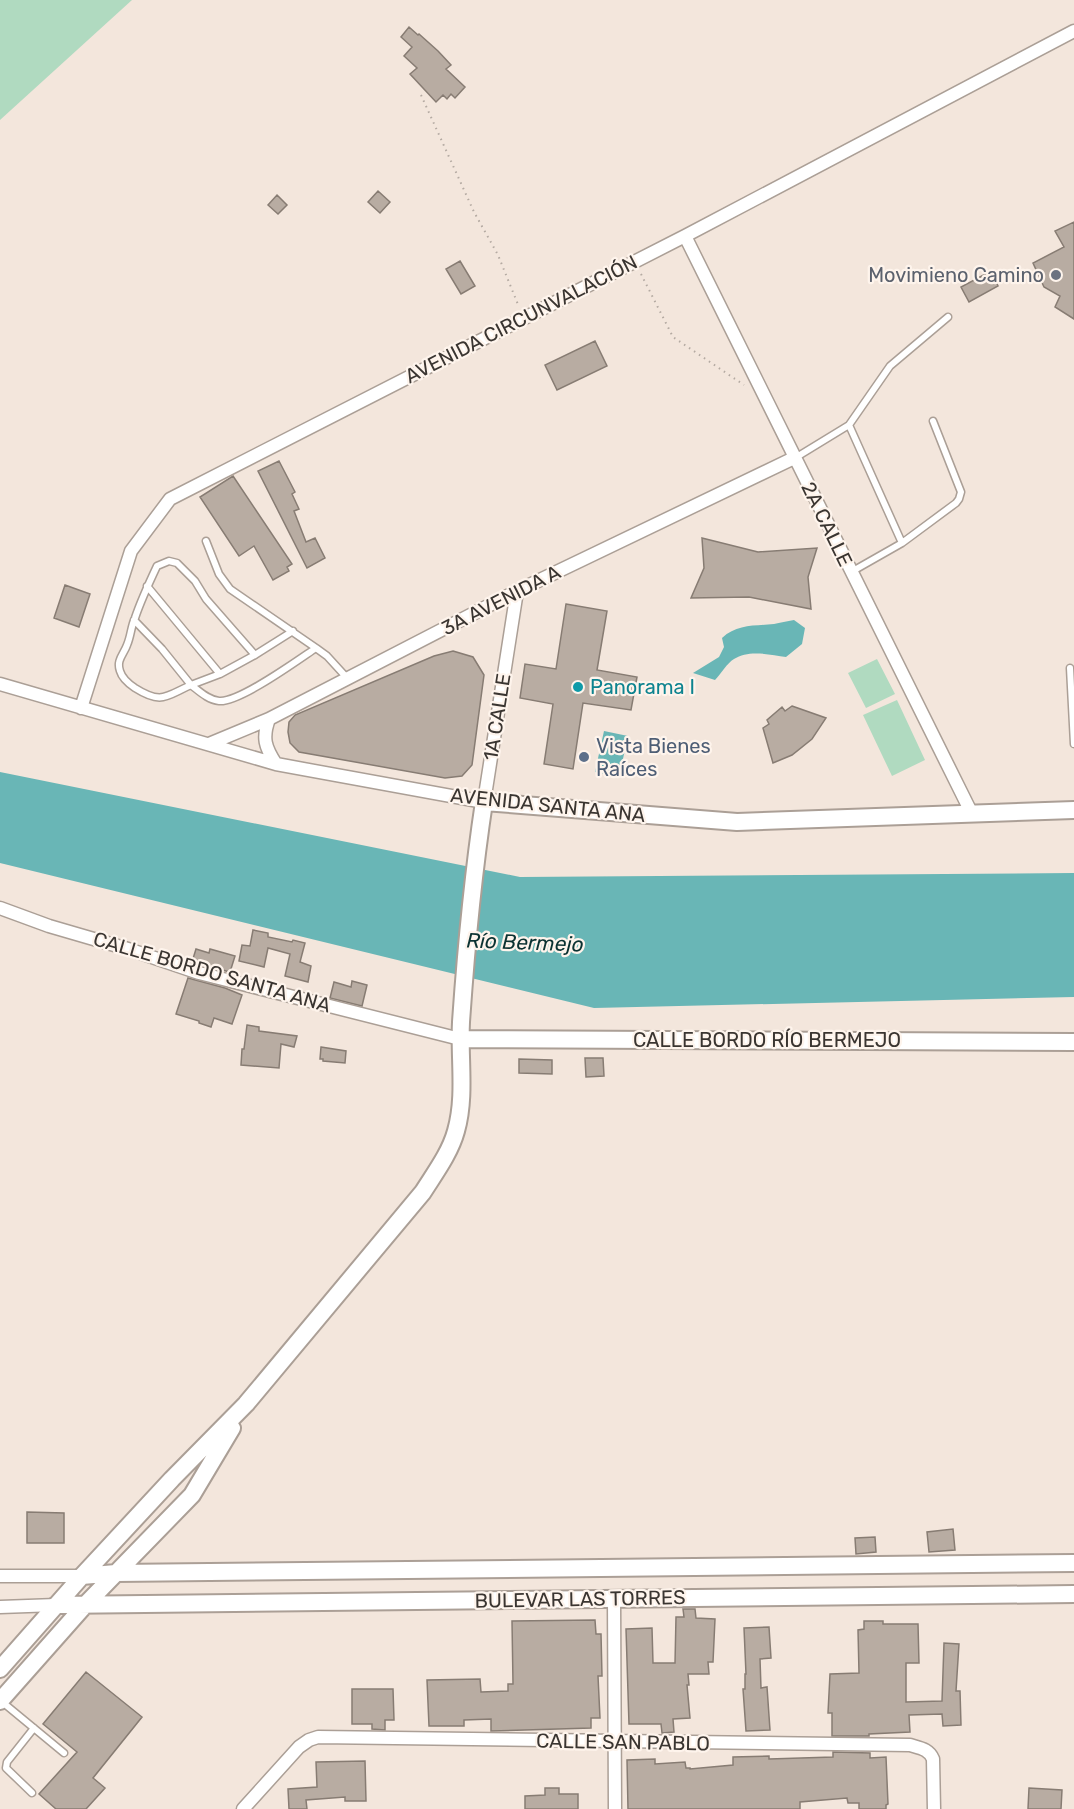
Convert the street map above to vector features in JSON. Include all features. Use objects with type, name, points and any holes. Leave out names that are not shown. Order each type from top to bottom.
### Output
[{"type":"main road","name":"AVENIDA SANTA ANA","points":[[484,802],[737,822],[1074,810]]},
{"type":"main road","name":"1A CALLE","points":[[246,1404],[423,1192],[444,1159],[456,1131],[462,1095],[460,1039],[477,851],[484,802]]},
{"type":"main road","name":"CALLE BORDO RÍO BERMEJO","points":[[460,1039],[1074,1042]]},
{"type":"main road","points":[[0,1701],[85,1605],[192,1495],[246,1404]]},
{"type":"main road","points":[[0,1669],[172,1479],[246,1404]]},
{"type":"main road","name":"BULEVAR LAS TORRES","points":[[82,1576],[116,1573],[1074,1563]]},
{"type":"main road","name":"BULEVAR LAS TORRES","points":[[56,1605],[1074,1594]]},
{"type":"street","name":"AVENIDA CIRCUNVALACIÓN","points":[[81,708],[131,551],[170,499],[685,236],[1074,31]]},
{"type":"street","name":"2A CALLE","points":[[685,236],[970,812]]},
{"type":"street","name":"3A AVENIDA A","points":[[209,744],[269,719],[517,591],[794,458]]},
{"type":"street","name":"1A CALLE","points":[[484,802],[517,591]]},
{"type":"street","name":"AVENIDA SANTA ANA","points":[[0,684],[276,764],[484,802]]},
{"type":"street","points":[[269,719],[265,730],[266,749],[276,764]]},
{"type":"street","name":"CALLE BORDO SANTA ANA","points":[[0,908],[49,926],[199,973],[460,1039]]},
{"type":"street","points":[[0,1576],[82,1576]]},
{"type":"street","points":[[614,1598],[615,1809]]},
{"type":"street","points":[[0,1606],[56,1605]]},
{"type":"street","name":"CALLE SAN PABLO","points":[[243,1809],[299,1747],[318,1737],[910,1745],[927,1751],[933,1759],[934,1809]]},
{"type":"lane","points":[[794,458],[849,425],[890,366],[948,317]]},
{"type":"lane","points":[[851,572],[902,543],[959,499],[961,492],[933,421]]},
{"type":"lane","points":[[849,425],[902,543]]},
{"type":"lane","points":[[206,541],[219,574],[230,589],[294,631],[327,656],[348,679]]},
{"type":"lane","points":[[255,655],[206,599],[195,581],[177,563],[169,561],[157,566],[134,620],[127,646],[119,658],[120,670],[127,682],[159,698],[170,696],[220,674],[255,655],[294,631]]},
{"type":"lane","points":[[147,586],[220,674]]},
{"type":"lane","points":[[134,620],[162,649],[191,685],[206,696],[220,701],[234,698],[278,674],[316,648]]},
{"type":"lane","points":[[1070,668],[1074,744]]},
{"type":"lane","points":[[0,1701],[64,1753]]},
{"type":"lane","points":[[32,1793],[6,1768],[7,1762],[34,1728]]},
{"type":"path","points":[[421,95],[474,212],[498,255],[524,318]]},
{"type":"path","points":[[635,261],[673,337],[765,400]]},
{"type":"green space","points":[[0,0],[132,0],[0,120]]},
{"type":"green space","points":[[877,659],[895,694],[866,708],[848,673]]},
{"type":"green space","points":[[897,700],[925,760],[892,776],[863,715]]},
{"type":"water","points":[[794,620],[805,628],[802,644],[786,657],[746,654],[729,663],[715,680],[693,673],[719,657],[724,647],[722,638],[728,633],[746,626]]},
{"type":"water","points":[[604,731],[628,736],[619,777],[595,772]]},
{"type":"water","name":"Río Bermejo","points":[[0,772],[520,877],[1074,873],[1074,997],[594,1008],[0,863]]},
{"type":"building","points":[[409,27],[451,65],[446,69],[465,87],[455,98],[451,94],[447,99],[443,95],[436,102],[410,74],[417,68],[404,56],[412,47],[401,37]]},
{"type":"building","points":[[378,191],[390,202],[380,213],[368,202]]},
{"type":"building","points":[[277,195],[287,205],[278,214],[268,205]]},
{"type":"building","name":"Movimieno Camino","points":[[1074,222],[1074,319],[1055,307],[1060,296],[1044,287],[1033,263],[1064,247],[1055,231]]},
{"type":"building","points":[[460,261],[475,286],[461,294],[446,269]]},
{"type":"building","points":[[991,271],[998,286],[969,302],[961,287]]},
{"type":"building","points":[[595,341],[607,366],[557,390],[545,365]]},
{"type":"building","points":[[279,461],[295,492],[292,494],[299,509],[294,511],[306,542],[315,538],[325,558],[307,568],[258,471]]},
{"type":"building","points":[[233,476],[292,564],[287,567],[289,571],[273,580],[254,546],[239,556],[200,497]]},
{"type":"building","points":[[702,538],[758,552],[817,548],[808,577],[811,609],[749,597],[691,598],[704,568]]},
{"type":"building","points":[[65,585],[90,594],[79,627],[54,618]]},
{"type":"building","name":"Panorama I","points":[[566,604],[607,611],[597,670],[637,677],[631,710],[583,703],[573,769],[544,764],[553,704],[520,698],[525,664],[556,669]]},
{"type":"building","points":[[453,651],[473,657],[484,675],[472,765],[462,776],[445,778],[299,752],[290,743],[289,722],[295,715],[434,656]]},
{"type":"building","points":[[792,706],[826,718],[812,739],[792,755],[773,763],[763,728],[769,724],[767,720],[782,707],[785,711]]},
{"type":"building","points":[[253,930],[268,933],[268,937],[305,943],[300,962],[311,966],[308,982],[285,976],[290,954],[268,948],[264,967],[239,961],[242,945],[250,946]]},
{"type":"building","points":[[196,949],[209,953],[210,949],[235,956],[230,972],[192,962]]},
{"type":"building","points":[[188,978],[242,995],[232,1024],[214,1018],[211,1027],[176,1014]]},
{"type":"building","points":[[352,981],[367,985],[362,1006],[330,998],[334,982],[351,987]]},
{"type":"building","points":[[247,1025],[259,1027],[259,1031],[297,1036],[294,1047],[281,1044],[279,1068],[241,1065]]},
{"type":"building","points":[[321,1047],[346,1051],[345,1063],[320,1059]]},
{"type":"building","points":[[585,1058],[603,1058],[604,1076],[586,1077]]},
{"type":"building","points":[[519,1059],[552,1060],[552,1074],[519,1073]]},
{"type":"building","points":[[27,1512],[64,1513],[64,1543],[27,1543]]},
{"type":"building","points":[[953,1529],[955,1550],[929,1552],[927,1532]]},
{"type":"building","points":[[875,1537],[876,1552],[856,1554],[855,1538]]},
{"type":"building","points":[[683,1609],[695,1609],[696,1618],[715,1619],[713,1662],[708,1662],[709,1674],[688,1674],[690,1718],[673,1719],[674,1732],[662,1733],[661,1724],[629,1724],[626,1629],[652,1628],[653,1663],[675,1663],[676,1617],[684,1617]]},
{"type":"building","points":[[595,1620],[596,1634],[601,1634],[602,1676],[598,1676],[600,1718],[591,1718],[591,1728],[491,1731],[491,1719],[464,1720],[464,1726],[429,1726],[427,1680],[480,1679],[481,1692],[508,1691],[508,1684],[513,1684],[512,1621]]},
{"type":"building","points":[[864,1621],[883,1621],[883,1624],[918,1624],[919,1663],[906,1663],[906,1702],[942,1701],[944,1643],[959,1644],[956,1691],[960,1691],[961,1725],[943,1726],[942,1714],[909,1715],[910,1732],[869,1734],[869,1736],[832,1736],[832,1713],[828,1713],[830,1674],[859,1673],[858,1630],[864,1629]]},
{"type":"building","points":[[769,1627],[771,1658],[760,1659],[761,1688],[767,1687],[770,1730],[746,1731],[743,1689],[745,1689],[746,1674],[744,1628]]},
{"type":"building","points":[[86,1672],[142,1717],[93,1778],[105,1788],[86,1809],[56,1809],[39,1794],[77,1752],[43,1724]]},
{"type":"building","points":[[352,1689],[393,1689],[394,1720],[385,1720],[385,1730],[372,1729],[372,1724],[352,1724]]},
{"type":"building","points":[[833,1752],[870,1753],[870,1758],[886,1757],[888,1804],[886,1809],[859,1809],[859,1803],[848,1803],[847,1798],[800,1802],[800,1809],[628,1809],[627,1760],[655,1759],[655,1764],[685,1762],[686,1768],[690,1769],[733,1765],[733,1757],[769,1756],[769,1759],[833,1757]]},
{"type":"building","points":[[365,1761],[366,1801],[345,1801],[345,1797],[306,1800],[307,1809],[289,1809],[288,1789],[317,1787],[316,1762]]},
{"type":"building","points":[[545,1788],[559,1788],[559,1794],[578,1794],[578,1809],[525,1809],[525,1796],[545,1795]]},
{"type":"building","points":[[1029,1788],[1062,1790],[1061,1809],[1028,1809]]},
{"type":"place","name":"Movimieno Camino","points":[[1056,275]]},
{"type":"place","name":"Panorama I","points":[[578,687]]},
{"type":"place","name":"Vista Bienes Raíces","points":[[584,757]]}]
